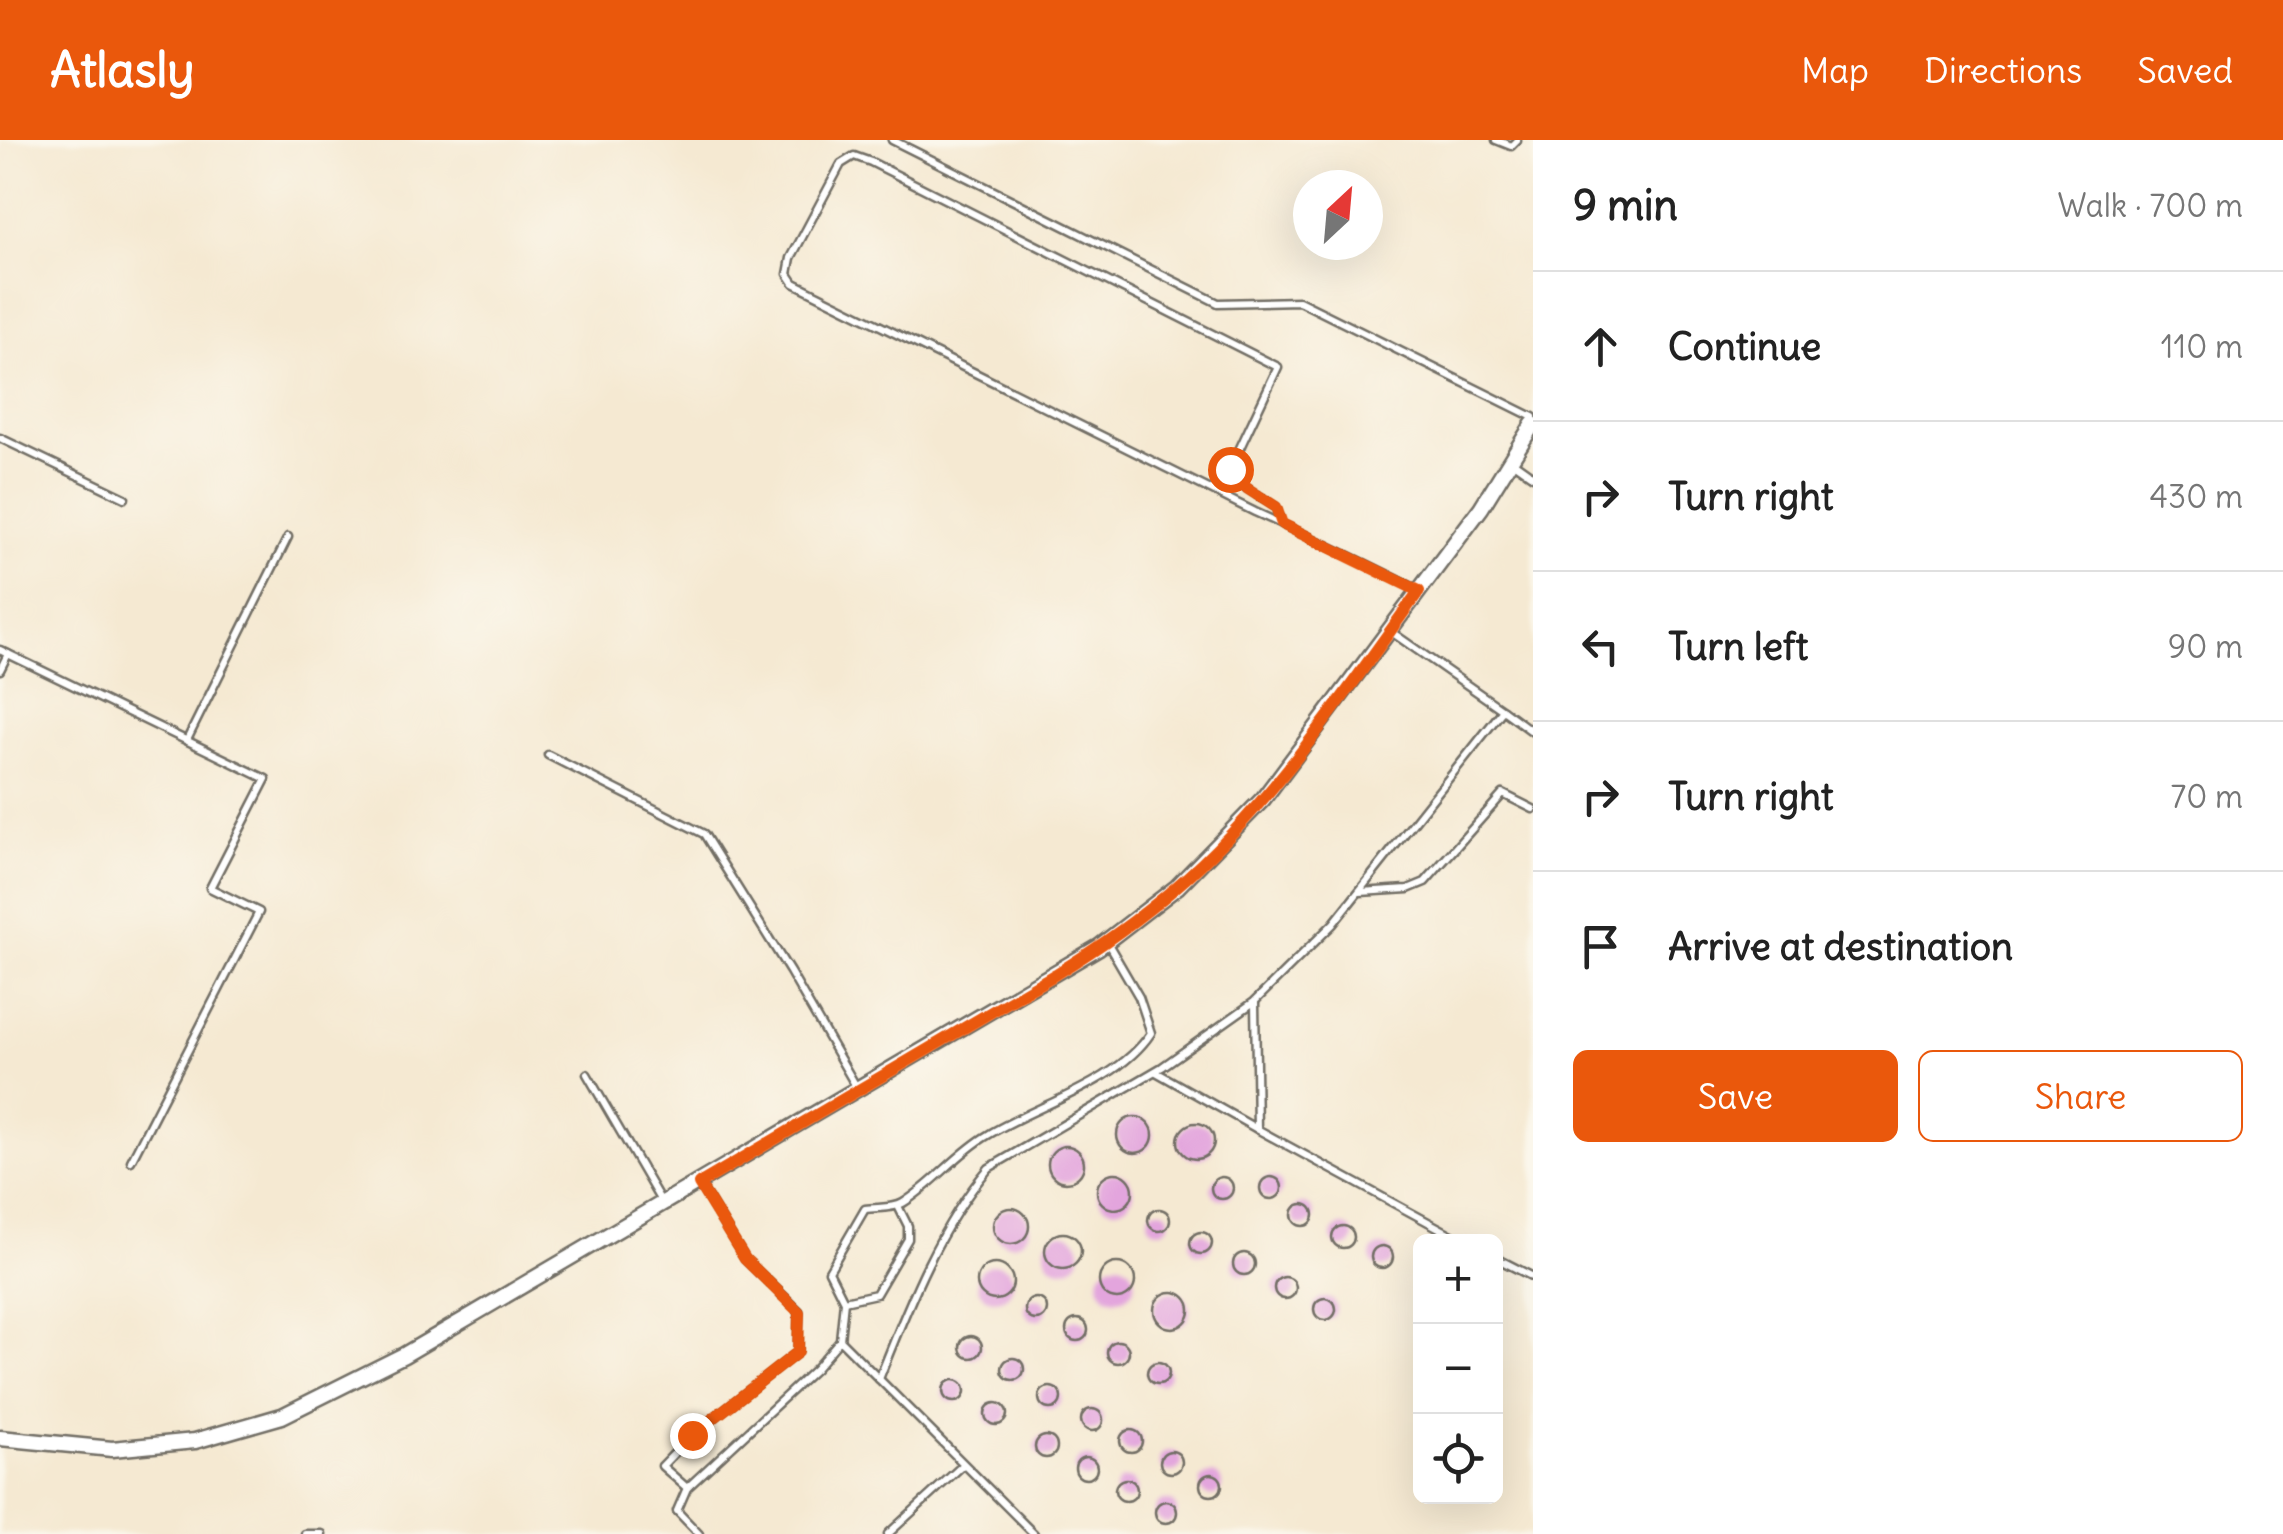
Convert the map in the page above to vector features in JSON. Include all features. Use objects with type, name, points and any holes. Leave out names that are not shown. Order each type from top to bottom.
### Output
[{"type":"street","points":[[0,1438],[128,1447],[196,1442],[282,1416],[404,1354],[1106,942],[1176,887],[1263,798],[1482,508],[1533,420]]},
{"type":"lane","points":[[892,140],[1218,302],[1299,301],[1533,420]]},
{"type":"lane","points":[[1496,140],[1511,146],[1516,140]]},
{"type":"lane","points":[[1282,524],[1276,507],[1245,487],[1230,469],[1278,367],[871,162],[854,156],[841,164],[791,258],[788,274],[794,283],[1282,524],[1419,591]]},
{"type":"lane","points":[[0,438],[125,498]]},
{"type":"lane","points":[[1512,460],[1533,476]]},
{"type":"lane","points":[[186,740],[288,537]]},
{"type":"lane","points":[[1390,631],[1533,732]]},
{"type":"lane","points":[[0,670],[4,652],[266,779],[210,888],[259,912],[131,1161]]},
{"type":"lane","points":[[879,1379],[912,1295],[972,1187],[989,1168],[1155,1072],[1255,1002],[1332,924],[1502,710]]},
{"type":"lane","points":[[548,755],[704,834],[858,1090]]},
{"type":"lane","points":[[1359,892],[1386,893],[1424,882],[1503,794],[1533,808]]},
{"type":"lane","points":[[699,1534],[677,1512],[687,1488],[815,1369],[840,1340],[844,1301],[829,1271],[865,1210],[898,1206],[985,1136],[1076,1090],[1138,1052],[1151,1032],[1139,997],[1106,942]]},
{"type":"lane","points":[[1255,1002],[1257,1129]]},
{"type":"lane","points":[[1155,1072],[1450,1234]]},
{"type":"lane","points":[[587,1074],[663,1204]]},
{"type":"lane","points":[[687,1488],[662,1466],[692,1435],[798,1352],[800,1336],[799,1312],[745,1259],[699,1184]]},
{"type":"lane","points":[[844,1301],[876,1294],[908,1239],[908,1226],[898,1206]]},
{"type":"lane","points":[[1503,1262],[1533,1277]]},
{"type":"lane","points":[[840,1340],[1034,1534]]},
{"type":"lane","points":[[888,1534],[963,1465]]},
{"type":"lane","points":[[305,1534],[322,1534]]},
{"type":"building","points":[[1135,1117],[1148,1122],[1153,1135],[1148,1148],[1135,1153],[1122,1148],[1117,1135],[1122,1122]]},
{"type":"building","points":[[1196,1123],[1209,1128],[1214,1141],[1209,1154],[1196,1159],[1183,1154],[1178,1141],[1183,1128]]},
{"type":"building","points":[[1066,1146],[1079,1151],[1084,1164],[1079,1177],[1066,1182],[1053,1177],[1048,1164],[1053,1151]]},
{"type":"building","points":[[1115,1173],[1128,1178],[1133,1191],[1128,1204],[1115,1209],[1102,1204],[1097,1191],[1102,1178]]},
{"type":"building","points":[[1222,1177],[1230,1180],[1230,1196],[1222,1199],[1214,1196],[1211,1188],[1214,1180]]},
{"type":"building","points":[[1271,1177],[1279,1180],[1279,1196],[1271,1199],[1263,1196],[1260,1188],[1263,1180]]},
{"type":"building","points":[[1303,1204],[1311,1207],[1311,1223],[1303,1226],[1295,1223],[1292,1215],[1295,1207]]},
{"type":"building","points":[[1011,1208],[1024,1213],[1029,1226],[1024,1239],[1011,1244],[998,1239],[993,1226],[998,1213]]},
{"type":"building","points":[[1159,1209],[1167,1212],[1167,1228],[1159,1231],[1151,1228],[1148,1220],[1151,1212]]},
{"type":"building","points":[[1343,1226],[1351,1229],[1351,1245],[1343,1248],[1335,1245],[1332,1237],[1335,1229]]},
{"type":"building","points":[[1201,1232],[1209,1235],[1209,1251],[1201,1254],[1193,1251],[1190,1243],[1193,1235]]},
{"type":"building","points":[[1063,1233],[1076,1238],[1081,1251],[1076,1264],[1063,1269],[1050,1264],[1045,1251],[1050,1238]]},
{"type":"building","points":[[1382,1246],[1390,1249],[1390,1265],[1382,1268],[1374,1265],[1371,1257],[1374,1249]]},
{"type":"building","points":[[1244,1253],[1252,1256],[1252,1272],[1244,1275],[1236,1272],[1233,1264],[1236,1256]]},
{"type":"building","points":[[1117,1263],[1130,1268],[1135,1281],[1130,1294],[1117,1299],[1104,1294],[1099,1281],[1104,1268]]},
{"type":"building","points":[[995,1264],[1008,1269],[1013,1282],[1008,1295],[995,1300],[982,1295],[977,1282],[982,1269]]},
{"type":"building","points":[[1285,1277],[1293,1280],[1293,1296],[1285,1299],[1277,1296],[1274,1288],[1277,1280]]},
{"type":"building","points":[[1172,1292],[1185,1297],[1190,1310],[1185,1323],[1172,1328],[1159,1323],[1154,1310],[1159,1297]]},
{"type":"building","points":[[1036,1298],[1044,1301],[1044,1317],[1036,1320],[1028,1317],[1025,1309],[1028,1301]]},
{"type":"building","points":[[1325,1298],[1333,1301],[1333,1317],[1325,1320],[1317,1317],[1314,1309],[1317,1301]]},
{"type":"building","points":[[1077,1319],[1085,1322],[1085,1338],[1077,1341],[1069,1338],[1066,1330],[1069,1322]]},
{"type":"building","points":[[971,1336],[979,1339],[979,1355],[971,1358],[963,1355],[960,1347],[963,1339]]},
{"type":"building","points":[[1118,1341],[1126,1344],[1126,1360],[1118,1363],[1110,1360],[1107,1352],[1110,1344]]},
{"type":"building","points":[[1013,1358],[1021,1361],[1021,1377],[1013,1380],[1005,1377],[1002,1369],[1005,1361]]},
{"type":"building","points":[[1158,1362],[1166,1365],[1166,1381],[1158,1384],[1150,1381],[1147,1373],[1150,1365]]},
{"type":"building","points":[[954,1380],[962,1383],[962,1399],[954,1402],[946,1399],[943,1391],[946,1383]]},
{"type":"building","points":[[1050,1387],[1058,1390],[1058,1406],[1050,1409],[1042,1406],[1039,1398],[1042,1390]]},
{"type":"building","points":[[996,1403],[1004,1406],[1004,1422],[996,1425],[988,1422],[985,1414],[988,1406]]},
{"type":"building","points":[[1092,1409],[1100,1412],[1100,1428],[1092,1431],[1084,1428],[1081,1420],[1084,1412]]},
{"type":"building","points":[[1131,1430],[1139,1433],[1139,1449],[1131,1452],[1123,1449],[1120,1441],[1123,1433]]},
{"type":"building","points":[[1046,1436],[1054,1439],[1054,1455],[1046,1458],[1038,1455],[1035,1447],[1038,1439]]},
{"type":"building","points":[[1171,1451],[1179,1454],[1179,1470],[1171,1473],[1163,1470],[1160,1462],[1163,1454]]},
{"type":"building","points":[[1086,1457],[1094,1460],[1094,1476],[1086,1479],[1078,1476],[1075,1468],[1078,1460]]},
{"type":"building","points":[[1211,1474],[1219,1477],[1219,1493],[1211,1496],[1203,1493],[1200,1485],[1203,1477]]},
{"type":"building","points":[[1126,1479],[1134,1482],[1134,1498],[1126,1501],[1118,1498],[1115,1490],[1118,1482]]},
{"type":"building","points":[[1166,1501],[1174,1504],[1174,1520],[1166,1523],[1158,1520],[1155,1512],[1158,1504]]},
{"type":"route","points":[[692,1435],[798,1352],[800,1336],[799,1312],[745,1259],[699,1184],[1100,947],[1176,887],[1263,798],[1419,591],[1282,524],[1276,507],[1245,487],[1230,469]]}]
